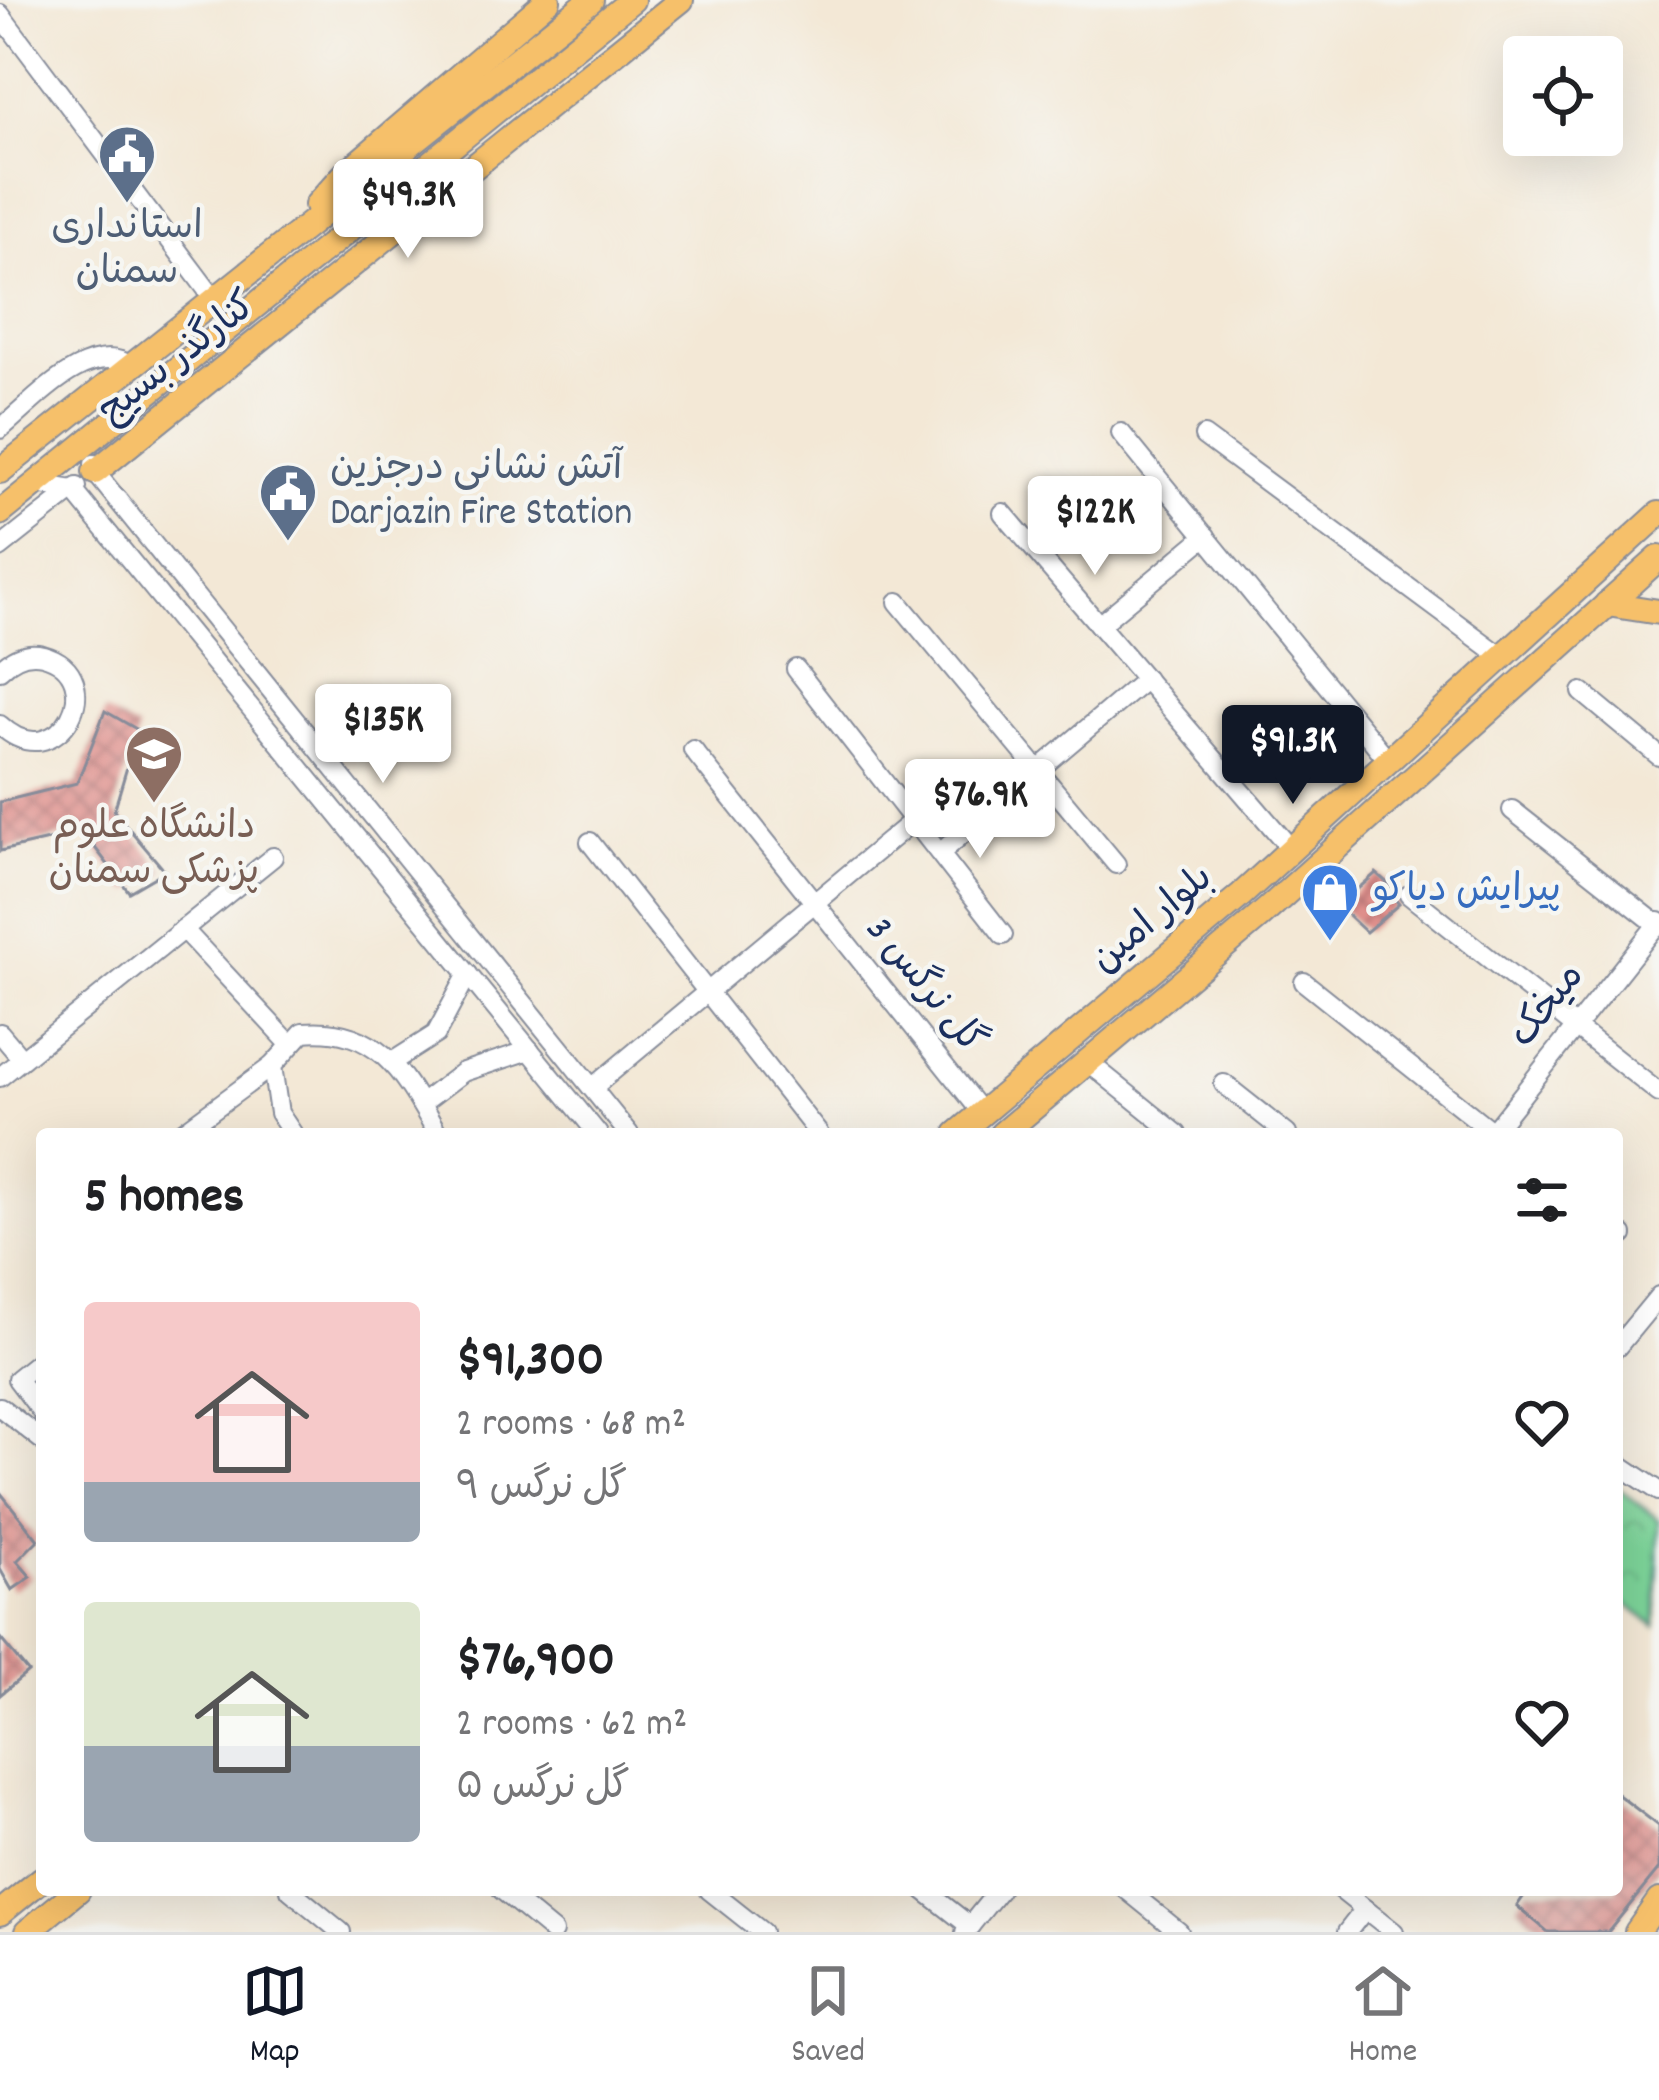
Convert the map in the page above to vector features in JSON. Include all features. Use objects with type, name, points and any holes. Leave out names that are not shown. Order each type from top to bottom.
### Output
[{"type":"main road","name":"کنارگذر بسیج","points":[[275,254],[345,174],[548,0]]},
{"type":"main road","points":[[0,471],[591,0]]},
{"type":"main road","points":[[0,513],[632,0]]},
{"type":"main road","name":"کنارگذر بسیج","points":[[95,472],[681,0]]},
{"type":"main road","name":"بلوار امین","points":[[964,1128],[1240,896],[1659,514]]},
{"type":"main road","name":"بلوار امین","points":[[1009,1128],[1258,918],[1659,558]]},
{"type":"main road","points":[[1607,604],[1659,612]]},
{"type":"main road","points":[[1240,896],[1258,918]]},
{"type":"main road","points":[[0,1913],[36,1884]]},
{"type":"main road","points":[[27,1932],[71,1896]]},
{"type":"main road","points":[[1637,1932],[1659,1901]]},
{"type":"street","points":[[0,14],[214,299]]},
{"type":"street","name":"کنارگذر بسیج","points":[[0,429],[85,362],[107,357],[133,367]]},
{"type":"street","points":[[1121,433],[1388,760]]},
{"type":"street","points":[[1204,436],[1501,656]]},
{"type":"street","points":[[91,441],[95,472],[624,1128]]},
{"type":"street","name":"کنارگذر بسیج","points":[[0,548],[95,472]]},
{"type":"street","points":[[37,484],[73,490],[593,1128]]},
{"type":"street","points":[[98,520],[103,502],[118,501]]},
{"type":"street","points":[[1003,513],[1292,849]]},
{"type":"street","points":[[1099,625],[1206,536]]},
{"type":"street","points":[[898,602],[1116,864]]},
{"type":"street","points":[[0,670],[18,656],[48,656],[61,664],[76,689],[73,716],[54,736],[27,741],[1,728]]},
{"type":"street","points":[[796,670],[1003,935]]},
{"type":"street","points":[[940,853],[1146,680]]},
{"type":"street","points":[[1582,692],[1659,756]]},
{"type":"street","name":"گل نرگس 3","points":[[693,750],[982,1113]]},
{"type":"street","points":[[1512,810],[1658,924]]},
{"type":"street","points":[[592,1088],[914,820]]},
{"type":"street","points":[[590,842],[814,1128]]},
{"type":"street","points":[[378,863],[395,858],[398,848]]},
{"type":"street","points":[[0,1077],[273,857]]},
{"type":"street","points":[[412,904],[415,894],[431,890]]},
{"type":"street","points":[[1409,895],[1659,1093]]},
{"type":"street","name":"میخک","points":[[1497,1128],[1658,924]]},
{"type":"street","points":[[183,929],[289,1043]]},
{"type":"street","points":[[392,1062],[436,1034],[468,974]]},
{"type":"street","points":[[1304,982],[1487,1128]]},
{"type":"street","points":[[188,1128],[272,1066],[303,1032],[327,1030],[362,1037],[392,1062],[435,1128]]},
{"type":"street","points":[[0,1033],[22,1059]]},
{"type":"street","points":[[421,1104],[464,1072],[530,1051]]},
{"type":"street","points":[[1088,1062],[1170,1128]]},
{"type":"street","points":[[272,1066],[279,1113],[289,1128]]},
{"type":"street","points":[[1224,1084],[1279,1128]]},
{"type":"street","points":[[1623,1340],[1659,1296]]},
{"type":"street","points":[[36,1364],[16,1379],[36,1404]]},
{"type":"street","points":[[0,1407],[36,1435]]},
{"type":"street","points":[[1623,1467],[1659,1491]]},
{"type":"street","points":[[297,1896],[341,1932]]},
{"type":"street","points":[[509,1896],[553,1932]]},
{"type":"street","points":[[717,1896],[762,1932]]},
{"type":"street","points":[[931,1896],[968,1929],[994,1896]]},
{"type":"street","points":[[1134,1896],[1179,1932]]},
{"type":"street","points":[[1349,1896],[1394,1932]]},
{"type":"street","points":[[1347,1932],[1365,1909]]},
{"type":"green space","points":[[1623,1492],[1659,1520],[1655,1626],[1623,1602]]},
{"type":"building","points":[[105,711],[138,730],[114,811],[165,871],[129,892],[83,832],[0,851],[0,802],[77,783]]},
{"type":"building","points":[[1376,873],[1392,887],[1388,891],[1399,904],[1366,932],[1338,906]]},
{"type":"building","points":[[0,1492],[36,1542],[17,1561],[31,1577],[12,1590],[0,1569]]},
{"type":"building","points":[[0,1638],[28,1672],[0,1695]]},
{"type":"building","points":[[1623,1799],[1659,1826],[1659,1869],[1608,1932],[1548,1932],[1517,1906],[1524,1896],[1623,1896]]},
{"type":"place","name":"استانداری سمنان","points":[[127,205]]},
{"type":"place","name":"آتش نشانی درجزین Darjazin Fire Station","points":[[288,543]]},
{"type":"place","name":"دانشگاه علوم پزشکی سمنان","points":[[154,805]]},
{"type":"place","name":"پیرایش دیاکو","points":[[1330,943]]}]
